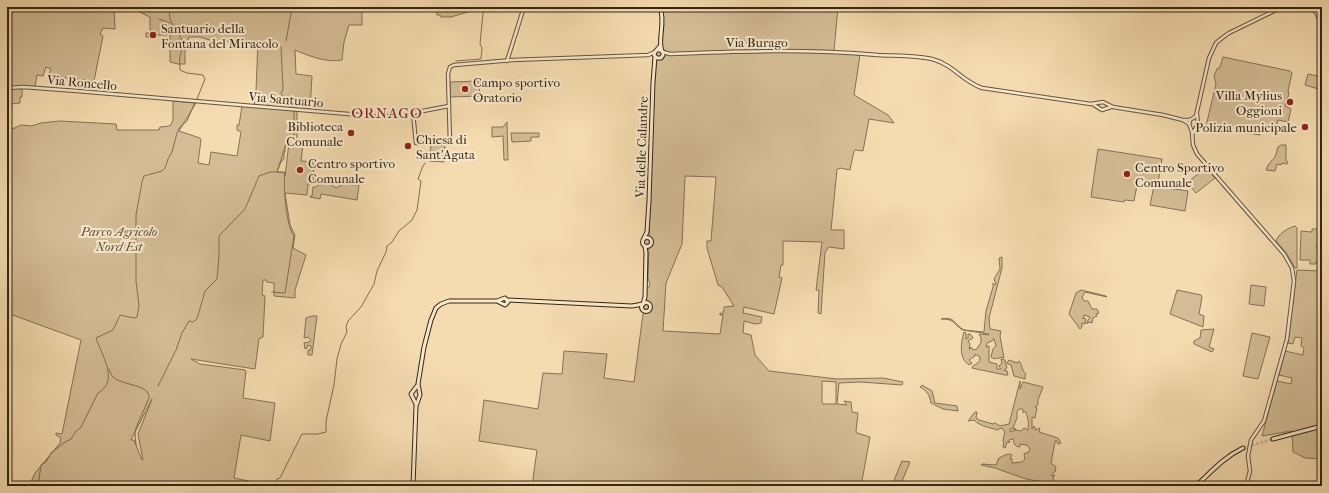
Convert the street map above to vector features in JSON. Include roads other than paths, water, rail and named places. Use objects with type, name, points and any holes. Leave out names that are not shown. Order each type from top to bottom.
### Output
[{"type":"main road","points":[[655,64],[661,58],[662,52],[660,44],[663,20],[660,7]]},
{"type":"main road","points":[[660,44],[656,51],[655,57],[661,58]]},
{"type":"main road","name":"Via Burago","points":[[656,51],[660,50],[662,52]]},
{"type":"main road","name":"Via delle Calandre","points":[[646,253],[651,241],[647,232],[652,82],[655,57]]},
{"type":"main road","name":"Via delle Calandre","points":[[643,304],[645,297],[646,253],[643,242],[647,232]]},
{"type":"main road","points":[[644,238],[649,238]]},
{"type":"main road","points":[[645,246],[649,245]]},
{"type":"main road","name":"Via delle Calandre","points":[[645,297],[648,304]]},
{"type":"main road","points":[[413,486],[416,406],[420,395],[418,384],[427,336],[433,314],[439,305],[448,301],[502,301],[505,298],[508,301],[632,306],[648,304],[650,307],[646,312],[632,306]]},
{"type":"main road","points":[[642,310],[643,304]]},
{"type":"main road","points":[[416,406],[411,394],[418,384]]},
{"type":"main road","points":[[414,390],[419,392]]},
{"type":"main road","points":[[413,398],[419,398]]},
{"type":"main road","points":[[1273,439],[1322,426]]},
{"type":"main road","points":[[1196,486],[1223,461],[1243,448]]},
{"type":"street","points":[[507,61],[524,7]]},
{"type":"street","points":[[1192,134],[1198,124],[1197,112],[1209,58],[1216,43],[1229,33],[1281,7]]},
{"type":"street","points":[[1312,7],[1322,26]]},
{"type":"street","points":[[648,55],[656,51]]},
{"type":"street","name":"Via Burago","points":[[662,52],[670,54],[723,52],[843,52],[928,59],[947,65],[969,82],[982,88],[1091,104]]},
{"type":"street","name":"Via Burago","points":[[661,58],[670,54]]},
{"type":"street","points":[[413,112],[416,143],[450,143],[448,74],[452,66],[457,64],[507,61],[648,55],[655,57]]},
{"type":"street","name":"Via Roncello","points":[[7,88],[26,87],[156,98]]},
{"type":"street","name":"Via Santuario","points":[[156,98],[369,117],[402,115],[449,106]]},
{"type":"street","points":[[1091,104],[1104,102],[1113,107],[1163,115],[1183,120],[1192,119],[1198,121]]},
{"type":"street","points":[[1099,108],[1100,103]]},
{"type":"street","points":[[1091,104],[1102,110],[1113,107]]},
{"type":"street","points":[[1105,108],[1106,104]]},
{"type":"street","points":[[1197,112],[1190,125],[1193,145],[1197,154],[1284,254],[1293,273],[1294,287],[1285,347],[1264,421],[1252,438],[1248,452],[1250,470],[1246,486]]},
{"type":"street","points":[[1183,120],[1196,127]]},
{"type":"waterway","points":[[172,7],[169,16],[181,38],[182,44],[180,70],[187,73],[203,75],[205,79],[197,99]]},
{"type":"waterway","points":[[286,41],[291,13],[294,7]]},
{"type":"waterway","points":[[456,61],[481,59],[482,48],[480,44],[483,13],[487,7]]},
{"type":"waterway","points":[[159,19],[170,23]]},
{"type":"waterway","points":[[281,47],[283,89],[281,94],[291,107]]},
{"type":"waterway","points":[[38,486],[41,465],[46,462],[51,453],[71,439],[76,431],[81,427],[98,393],[108,382],[105,359],[96,338],[113,330],[120,315],[134,318],[137,317],[139,306],[136,281],[136,215],[142,182],[144,176],[162,171],[165,168],[172,152],[177,133],[180,127],[187,121],[195,102]]},
{"type":"waterway","points":[[158,386],[176,350],[182,333],[189,321],[193,322],[197,319],[205,291],[217,279],[219,236],[245,209],[259,176],[270,172],[277,172],[288,138],[294,137],[294,111]]},
{"type":"waterway","points":[[274,486],[277,479],[280,478],[302,434],[318,434],[326,432],[326,421],[334,385],[337,359],[341,344],[347,332],[346,327],[348,321],[361,307],[374,284],[377,271],[386,252],[387,246],[392,242],[399,231],[412,220],[417,210],[421,181],[418,179],[425,163]]},
{"type":"waterway","points":[[272,292],[285,293],[294,236],[291,231],[287,215],[284,179],[285,173],[277,172]]},
{"type":"waterway","points":[[109,369],[112,376],[117,380],[141,388],[148,393],[149,398],[136,428],[136,445]]},
{"type":"tunnel","points":[[1243,448],[1273,439]]},
{"type":"place","name":"Santuario della Fontana del Miracolo","points":[[153,35]]},
{"type":"place","name":"Campo sportivo Oratorio","points":[[465,89]]},
{"type":"place","name":"Villa Mylius Oggioni","points":[[1290,102]]},
{"type":"place","name":"Polizia municipale","points":[[1305,127]]},
{"type":"place","name":"Biblioteca Comunale","points":[[351,133]]},
{"type":"place","name":"Chiesa di Sant'Agata","points":[[408,146]]},
{"type":"place","name":"Centro sportivo Comunale","points":[[300,170]]},
{"type":"place","name":"Centro Sportivo Comunale","points":[[1127,174]]},
{"type":"district","name":"ORNAGO","points":[[387,113]]},
{"type":"park label","name":"Parco Agricolo Nord Est","points":[[119,238]]}]
